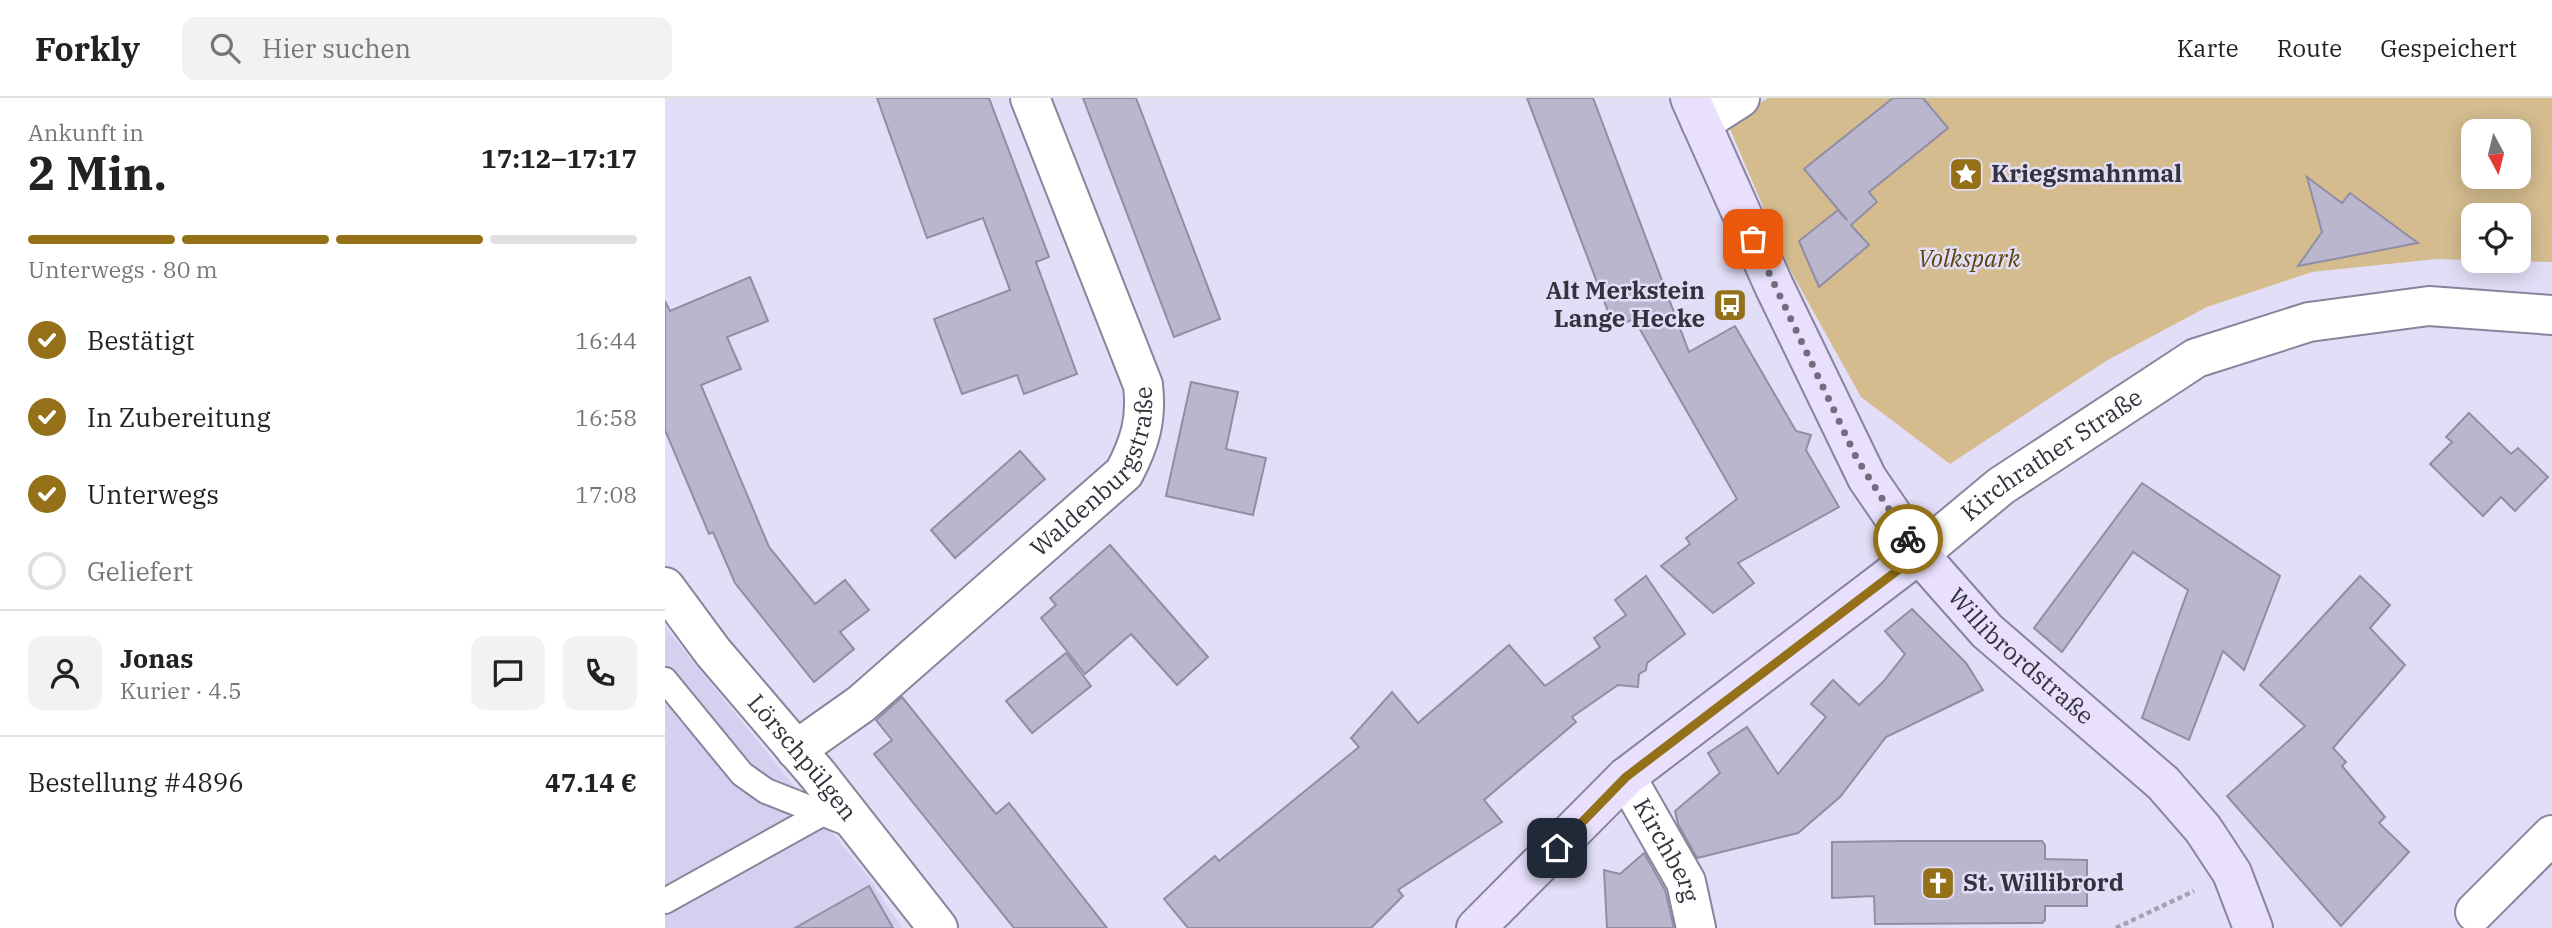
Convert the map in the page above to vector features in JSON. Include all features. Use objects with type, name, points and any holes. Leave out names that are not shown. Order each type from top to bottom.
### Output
[{"type":"main road","name":"Willibrordstraße","points":[[1696,111],[1857,459],[1919,554],[1987,631],[2163,783],[2203,829],[2232,873],[2253,928]]},
{"type":"main road","name":"Kirchrather Straße","points":[[1476,928],[1626,777],[1919,554]]},
{"type":"street","name":"Waldenburgstraße","points":[[796,750],[861,704],[1124,474],[1139,444],[1146,412],[1143,385],[1030,98]]},
{"type":"street","points":[[1696,111],[1740,98]]},
{"type":"street","name":"Kirchrather Straße","points":[[1919,554],[2001,486],[2196,358],[2309,322],[2428,306],[2552,315]]},
{"type":"street","name":"Lörschpülgen","points":[[665,587],[713,652],[862,830],[938,928]]},
{"type":"street","name":"Kirchberg","points":[[1626,777],[1686,882],[1696,928]]},
{"type":"street","points":[[2475,912],[2552,835]]},
{"type":"lane","points":[[665,680],[742,774],[766,791],[825,812],[862,830]]},
{"type":"lane","points":[[665,901],[825,812]]},
{"type":"path","points":[[2116,928],[2232,873]]},
{"type":"shaded area","points":[[665,627],[869,878],[902,928],[665,928]]},
{"type":"green space","name":"Volkspark","points":[[1768,98],[2552,98],[2552,262],[2531,262],[2531,203],[2461,203],[2461,260],[2436,259],[2312,272],[2207,307],[2106,361],[1950,464],[1861,397],[1788,266],[1728,124]]},
{"type":"building","points":[[877,98],[989,98],[1049,257],[1036,262],[1077,374],[1024,394],[1017,375],[962,394],[934,319],[1010,290],[983,218],[927,238]]},
{"type":"building","points":[[1083,98],[1136,98],[1220,319],[1174,337]]},
{"type":"building","points":[[1527,98],[1593,98],[1689,352],[1735,326],[1796,431],[1811,435],[1806,450],[1839,507],[1738,563],[1754,583],[1713,613],[1661,566],[1690,544],[1686,538],[1737,499],[1634,319],[1614,327]]},
{"type":"building","points":[[1893,98],[1923,98],[1948,128],[1869,192],[1877,202],[1851,225],[1869,245],[1819,287],[1799,241],[1838,210],[1847,220],[1804,169]]},
{"type":"building","points":[[2307,177],[2342,203],[2350,193],[2418,243],[2298,266],[2322,232]]},
{"type":"building","points":[[750,277],[768,321],[727,337],[741,369],[701,385],[769,547],[815,604],[845,580],[869,610],[840,632],[854,649],[814,682],[735,583],[713,532],[709,534],[665,430],[665,301],[670,311]]},
{"type":"building","points":[[1191,382],[1238,392],[1226,449],[1266,458],[1253,515],[1166,496]]},
{"type":"building","points":[[2469,413],[2511,454],[2518,448],[2548,477],[2515,511],[2501,497],[2483,516],[2430,464],[2452,442],[2446,437]]},
{"type":"building","points":[[1020,451],[1045,479],[955,558],[931,530]]},
{"type":"building","points":[[2142,483],[2280,576],[2244,670],[2223,651],[2189,740],[2142,718],[2188,590],[2133,552],[2062,652],[2034,628]]},
{"type":"building","points":[[1110,545],[1208,657],[1177,685],[1131,634],[1085,674],[1041,618],[1056,605],[1050,598]]},
{"type":"building","points":[[1646,576],[1685,634],[1647,663],[1646,670],[1639,674],[1638,687],[1618,685],[1572,717],[1576,722],[1484,800],[1502,822],[1398,890],[1403,896],[1371,928],[1188,928],[1164,899],[1215,856],[1219,861],[1359,747],[1351,738],[1392,692],[1418,723],[1509,645],[1545,686],[1600,647],[1594,638],[1626,615],[1615,600]]},
{"type":"building","points":[[2360,576],[2390,605],[2370,628],[2405,665],[2333,748],[2346,762],[2342,766],[2385,817],[2379,823],[2409,852],[2341,926],[2227,796],[2305,726],[2260,685]]},
{"type":"building","points":[[1912,609],[1966,663],[1983,690],[1886,737],[1840,797],[1798,833],[1697,858],[1678,824],[1675,811],[1720,773],[1708,753],[1747,727],[1778,774],[1826,717],[1811,704],[1833,680],[1859,705],[1883,682],[1905,654],[1885,631]]},
{"type":"building","points":[[1066,653],[1091,686],[1032,733],[1006,701]]},
{"type":"building","points":[[902,697],[996,814],[1009,803],[1107,928],[1014,928],[874,754],[892,740],[876,720]]},
{"type":"building","name":"St. Willibrord","points":[[2042,841],[2045,845],[2045,859],[2087,860],[2087,906],[2045,906],[2045,920],[2042,923],[1875,924],[1874,896],[1832,898],[1832,842]]},
{"type":"building","points":[[1644,853],[1665,890],[1674,928],[1607,928],[1604,870],[1620,874]]},
{"type":"building","points":[[869,886],[893,928],[795,928]]},
{"type":"way so far","points":[[1753,239],[1857,459],[1908,539]]},
{"type":"place","name":"Kriegsmahnmal","points":[[1966,174]]},
{"type":"place","name":"Alt Merkstein Lange Hecke","points":[[1730,305]]},
{"type":"place","name":"St. Willibrord","points":[[1938,883]]},
{"type":"route","points":[[1557,848],[1626,777],[1819,633],[1919,554],[1908,539]]}]
